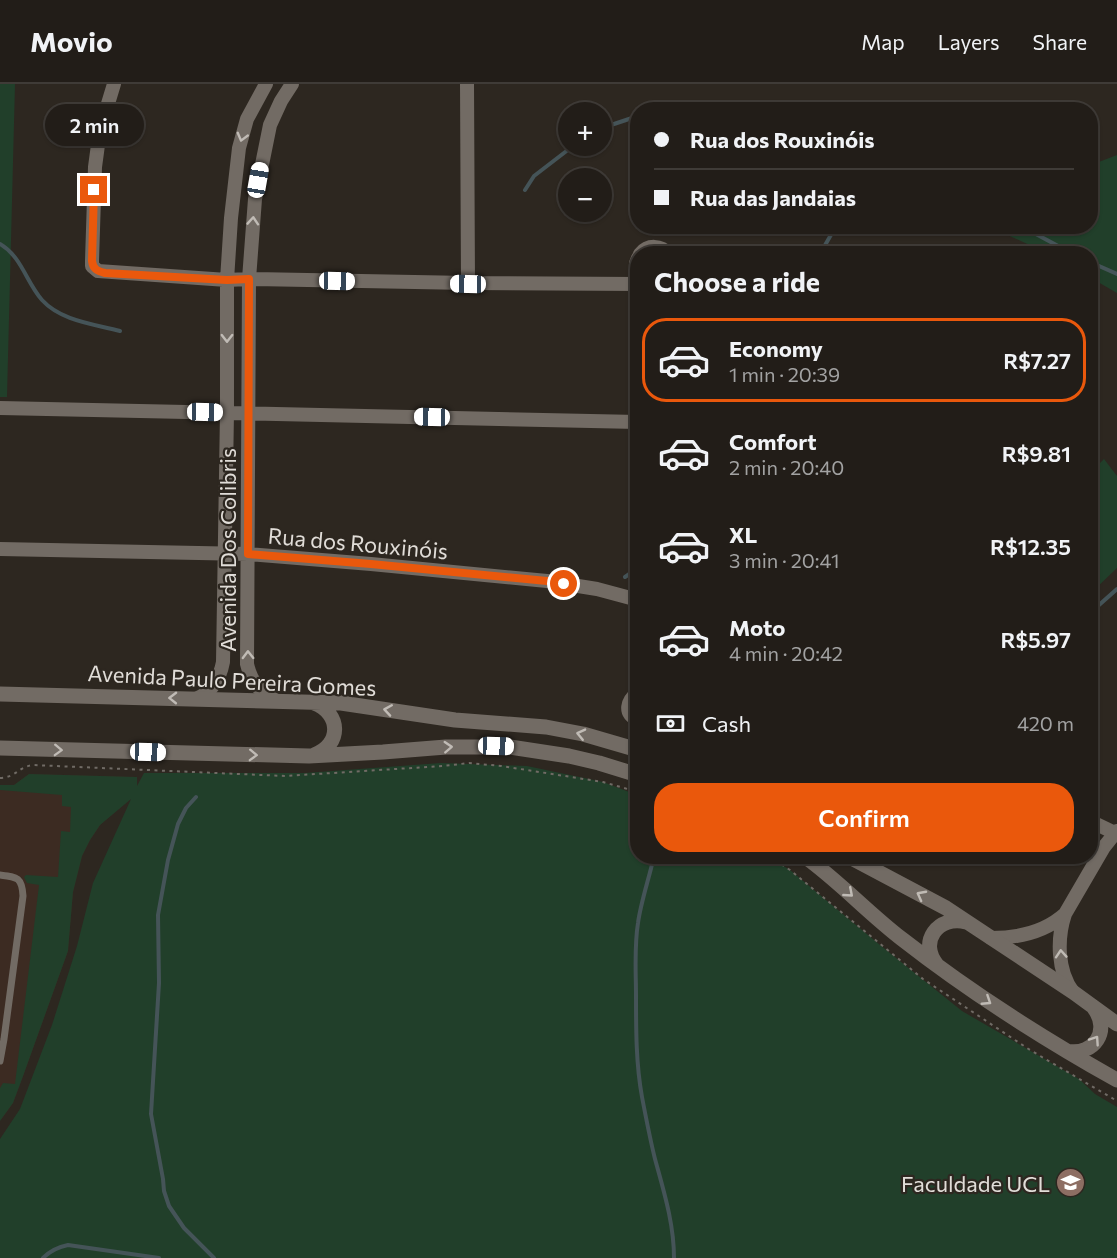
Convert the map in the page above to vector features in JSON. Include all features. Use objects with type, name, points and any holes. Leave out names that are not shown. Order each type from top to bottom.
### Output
[{"type":"main road","name":"Avenida Paulo Pereira Gomes","points":[[0,694],[341,703],[474,722],[546,727],[583,734],[630,748]]},
{"type":"main road","points":[[309,701],[327,710],[334,720],[335,729],[330,745],[320,753],[309,756]]},
{"type":"main road","points":[[0,748],[309,756],[455,746],[510,747],[569,756],[630,773]]},
{"type":"main road","points":[[814,864],[900,938],[965,986],[1059,1048],[1117,1080]]},
{"type":"main road","points":[[863,864],[972,925],[1115,1020]]},
{"type":"main road","points":[[939,967],[933,961],[929,946],[936,929],[952,920],[972,925]]},
{"type":"main road","points":[[1059,1048],[1075,1053],[1083,1051],[1096,1041],[1100,1034],[1100,1017],[1089,1003]]},
{"type":"street","points":[[114,84],[99,130],[96,158],[92,266],[98,271],[227,280],[630,284]]},
{"type":"street","name":"Avenida Dos Colibris","points":[[196,699],[208,692],[214,685],[223,662],[227,280],[231,218],[239,148],[247,119],[266,84]]},
{"type":"street","name":"Avenida Dos Colibris","points":[[277,701],[260,691],[253,682],[247,659],[249,279],[255,199],[261,160],[270,125],[292,84]]},
{"type":"street","points":[[467,84],[468,284]]},
{"type":"street","points":[[0,408],[630,422]]},
{"type":"street","name":"Rua dos Rouxinóis","points":[[0,549],[248,554],[547,581],[630,598]]},
{"type":"street","points":[[630,698],[628,707],[630,714]]},
{"type":"street","points":[[1098,825],[1116,833],[1098,858]]},
{"type":"street","points":[[1072,992],[1065,979],[1060,932],[1065,914],[1095,864]]},
{"type":"street","points":[[991,938],[1007,938],[1026,934],[1065,914]]},
{"type":"lane","points":[[0,875],[17,878],[22,884],[23,896],[0,1061]]},
{"type":"path","points":[[581,778],[630,790]]},
{"type":"shaded area","points":[[29,774],[137,777],[136,794],[100,825],[82,856],[73,892],[68,951],[13,1103],[0,1121],[0,785],[14,785]]},
{"type":"green space","points":[[0,84],[15,84],[7,397],[0,397]]},
{"type":"green space","points":[[1117,155],[1117,293],[1098,282],[1098,246],[1032,246],[1005,234],[1098,234],[1098,162]]},
{"type":"green space","points":[[1104,459],[1117,476],[1117,568],[1098,586],[1098,465]]},
{"type":"green space","points":[[441,763],[527,766],[603,782],[630,792],[630,864],[780,864],[962,1011],[1079,1079],[1095,1094],[1117,1107],[1117,1258],[0,1258],[0,1139],[20,1109],[52,1025],[77,946],[93,883],[131,799],[100,825],[82,856],[73,892],[68,951],[13,1103],[0,1121],[0,1088],[3,1083],[15,1084],[39,885],[27,883],[24,877],[26,875],[58,877],[61,831],[70,832],[71,807],[62,806],[62,795],[0,790],[0,785],[14,785],[29,774],[137,777],[137,786],[144,773],[305,773]]},
{"type":"waterway","points":[[612,125],[630,119]]},
{"type":"waterway","points":[[525,190],[534,176],[560,156]]},
{"type":"waterway","points":[[825,246],[831,234]]},
{"type":"waterway","points":[[1036,234],[1058,246]]},
{"type":"waterway","points":[[0,244],[14,256],[37,293],[50,307],[78,321],[120,331]]},
{"type":"waterway","points":[[1098,266],[1117,274]]},
{"type":"waterway","points":[[625,577],[630,574]]},
{"type":"waterway","points":[[1098,606],[1117,589]]},
{"type":"waterway","points":[[196,797],[186,808],[178,824],[168,860],[158,915],[159,983],[151,1114],[164,1191],[169,1206],[184,1228],[214,1258]]},
{"type":"waterway","points":[[652,864],[637,932],[637,1047],[642,1097],[670,1220],[674,1258]]},
{"type":"waterway","points":[[43,1258],[48,1253],[68,1245],[159,1258]]},
{"type":"place","name":"Faculdade UCL","points":[[1071,1183]]},
{"type":"route","points":[[94,190],[92,266],[94,269],[105,273],[227,280],[249,279],[248,554],[564,584]]}]
